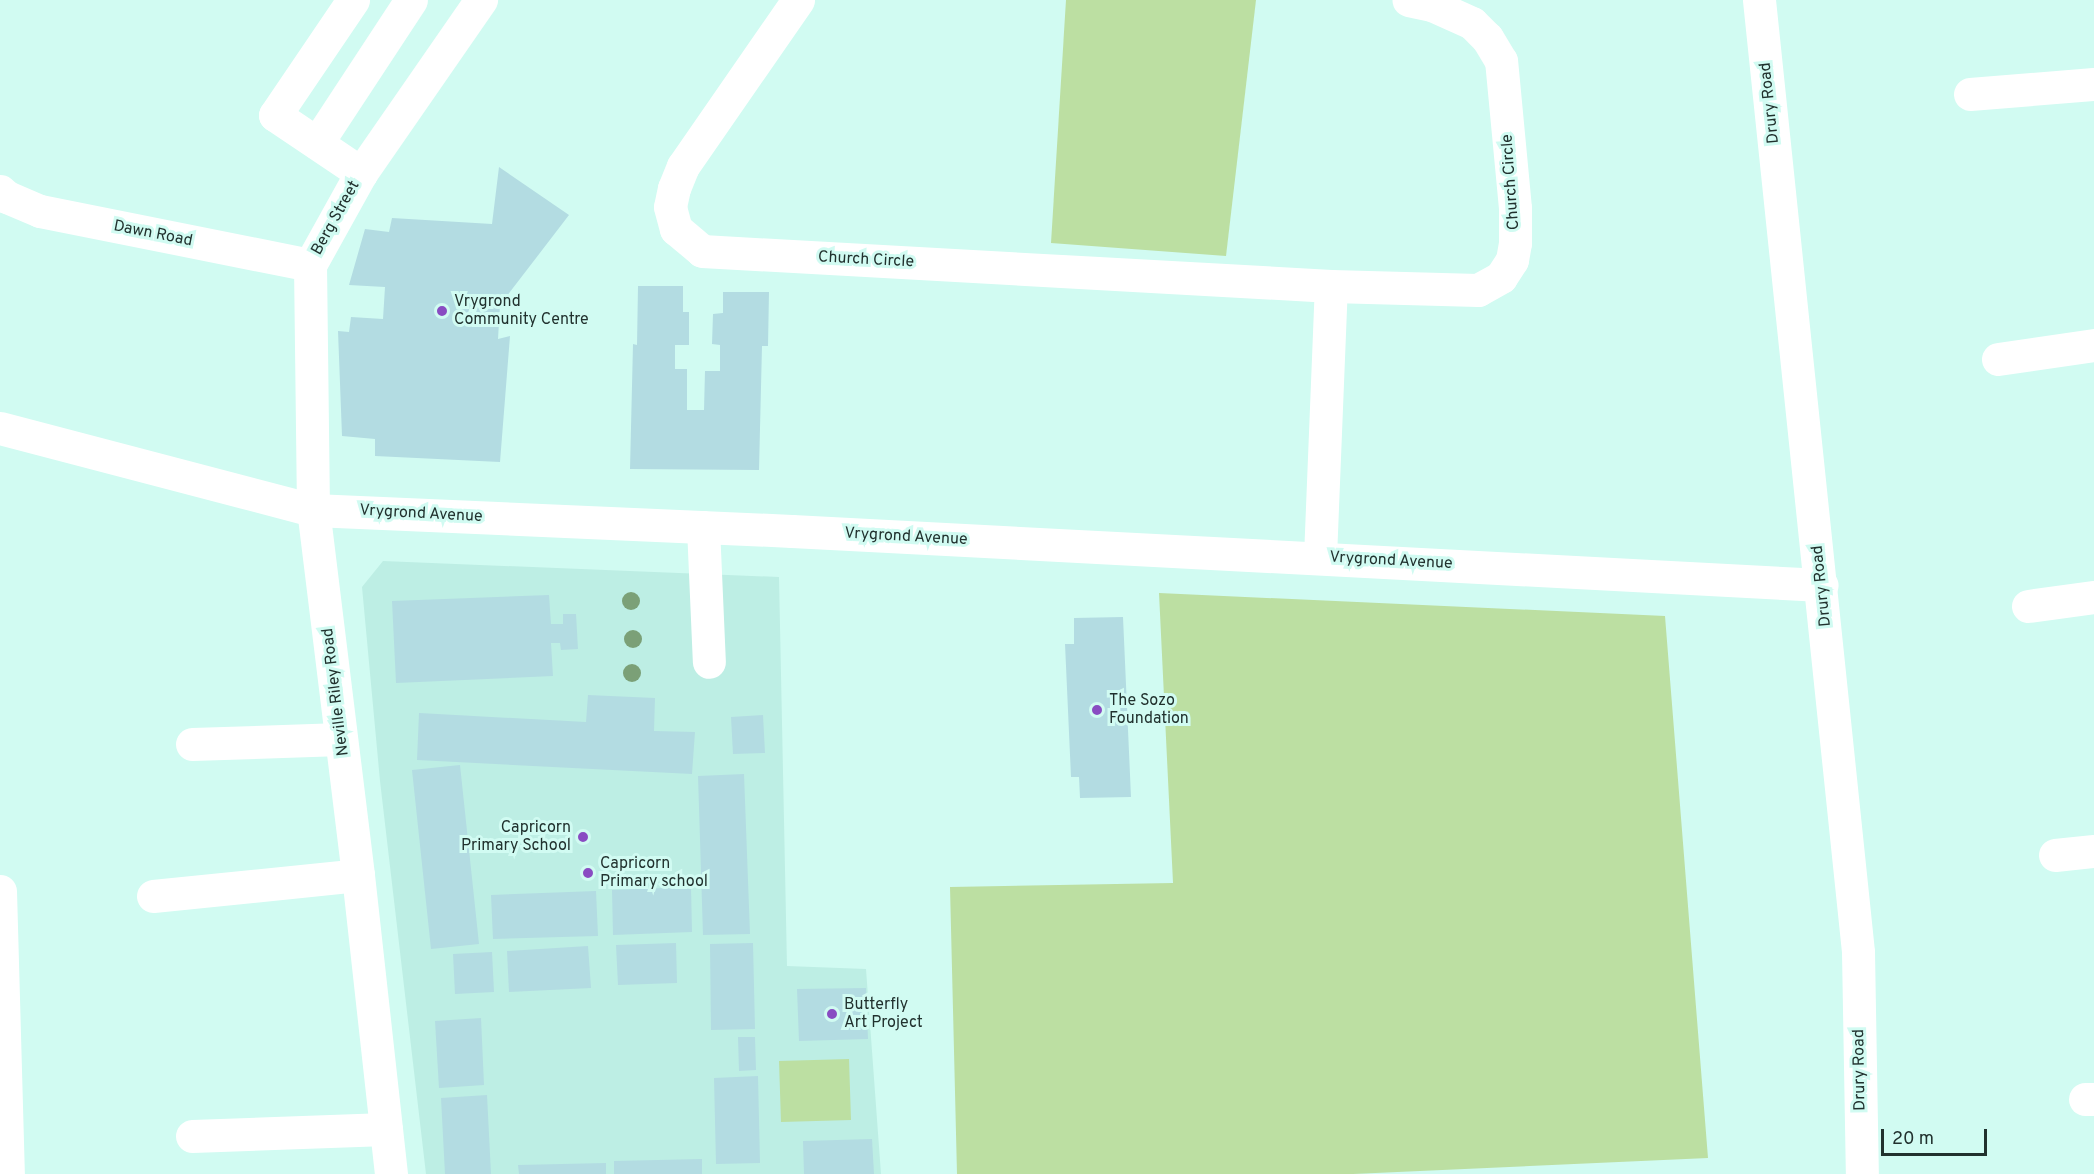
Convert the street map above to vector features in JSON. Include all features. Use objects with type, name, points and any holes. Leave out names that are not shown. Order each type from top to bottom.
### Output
[{"type":"street","points":[[353,0],[275,115],[361,173]]},
{"type":"street","points":[[317,143],[411,0]]},
{"type":"street","name":"Berg Street","points":[[313,510],[310,265],[361,173],[481,0]]},
{"type":"street","name":"Church Circle","points":[[798,0],[683,166],[674,188],[670,207],[676,229],[702,251],[1331,286],[1478,290],[1501,278],[1512,260],[1515,207],[1501,61],[1487,38],[1472,23],[1432,5],[1409,0]]},
{"type":"street","name":"Drury Road","points":[[1760,0],[1858,952],[1862,1174]]},
{"type":"street","points":[[1970,94],[2094,84]]},
{"type":"street","name":"Dawn Road","points":[[0,191],[7,197],[40,211],[310,265]]},
{"type":"street","points":[[1320,557],[1331,286]]},
{"type":"street","points":[[1998,359],[2094,345]]},
{"type":"street","name":"Vrygrond Avenue","points":[[0,428],[313,510],[1320,557],[1822,585]]},
{"type":"street","name":"Neville Riley Road","points":[[313,510],[358,875],[391,1174]]},
{"type":"street","points":[[703,527],[709,662]]},
{"type":"street","points":[[2028,606],[2094,597]]},
{"type":"street","points":[[192,744],[341,739]]},
{"type":"street","points":[[2055,855],[2094,851]]},
{"type":"street","points":[[153,896],[358,875]]},
{"type":"street","points":[[0,908],[5,1167]]},
{"type":"street","points":[[192,1136],[386,1129]]},
{"type":"shaded area","name":"Capricorn Primary school","points":[[383,561],[779,577],[787,966],[866,969],[881,1174],[426,1174],[380,781],[362,587]]},
{"type":"green space","points":[[1066,0],[1256,0],[1226,256],[1051,243]]},
{"type":"green space","points":[[1159,593],[1665,616],[1708,1158],[1353,1174],[957,1174],[950,887],[1173,883]]},
{"type":"green space","points":[[849,1059],[851,1120],[781,1122],[779,1061]]},
{"type":"building","name":"Vrygrond Community Centre","points":[[499,167],[569,215],[500,305],[498,339],[510,336],[500,462],[375,456],[375,439],[342,436],[338,331],[349,332],[351,317],[383,319],[385,287],[349,285],[365,229],[389,232],[392,218],[492,224]]},
{"type":"building","name":"Vrygrond Community Centre","points":[[638,286],[683,286],[683,312],[689,312],[689,345],[675,345],[675,369],[687,369],[687,410],[704,410],[705,371],[720,371],[720,345],[712,344],[713,314],[723,313],[723,292],[769,292],[768,346],[762,346],[759,470],[630,469],[633,344],[637,345]]},
{"type":"building","points":[[549,595],[551,624],[563,624],[563,614],[576,614],[578,649],[561,650],[560,643],[551,643],[553,676],[396,683],[392,601]]},
{"type":"building","name":"The Sozo Foundation","points":[[1123,617],[1131,797],[1080,798],[1079,777],[1071,777],[1065,644],[1074,644],[1074,618]]},
{"type":"building","points":[[588,695],[655,698],[654,731],[695,732],[692,774],[417,760],[419,713],[586,722]]},
{"type":"building","points":[[763,715],[765,753],[733,754],[731,717]]},
{"type":"building","points":[[460,765],[479,944],[431,949],[412,770]]},
{"type":"building","points":[[744,774],[750,934],[703,935],[698,776]]},
{"type":"building","points":[[691,887],[692,932],[613,935],[612,890]]},
{"type":"building","points":[[596,891],[598,936],[493,939],[491,895]]},
{"type":"building","points":[[676,943],[677,983],[618,985],[616,945]]},
{"type":"building","points":[[753,943],[755,1029],[711,1030],[710,944]]},
{"type":"building","points":[[588,946],[591,988],[509,992],[507,951]]},
{"type":"building","points":[[492,952],[494,992],[455,994],[453,954]]},
{"type":"building","name":"Butterfly Art Project","points":[[866,988],[868,1039],[799,1041],[797,989]]},
{"type":"building","points":[[481,1018],[484,1085],[439,1088],[435,1021]]},
{"type":"building","points":[[738,1037],[755,1037],[756,1070],[739,1071]]},
{"type":"building","points":[[758,1076],[760,1163],[716,1164],[714,1078]]},
{"type":"building","points":[[487,1095],[491,1174],[445,1174],[441,1098]]},
{"type":"building","points":[[872,1139],[874,1174],[804,1174],[803,1141]]},
{"type":"building","points":[[702,1159],[702,1174],[614,1174],[614,1161]]},
{"type":"building","points":[[606,1163],[606,1174],[519,1174],[518,1165]]},
{"type":"place","name":"Vrygrond Community Centre","points":[[442,311]]},
{"type":"place","name":"The Sozo Foundation","points":[[1097,710]]},
{"type":"place","name":"Capricorn Primary School","points":[[583,837]]},
{"type":"place","name":"Capricorn Primary school","points":[[588,873]]},
{"type":"place","name":"Butterfly Art Project","points":[[832,1014]]}]
